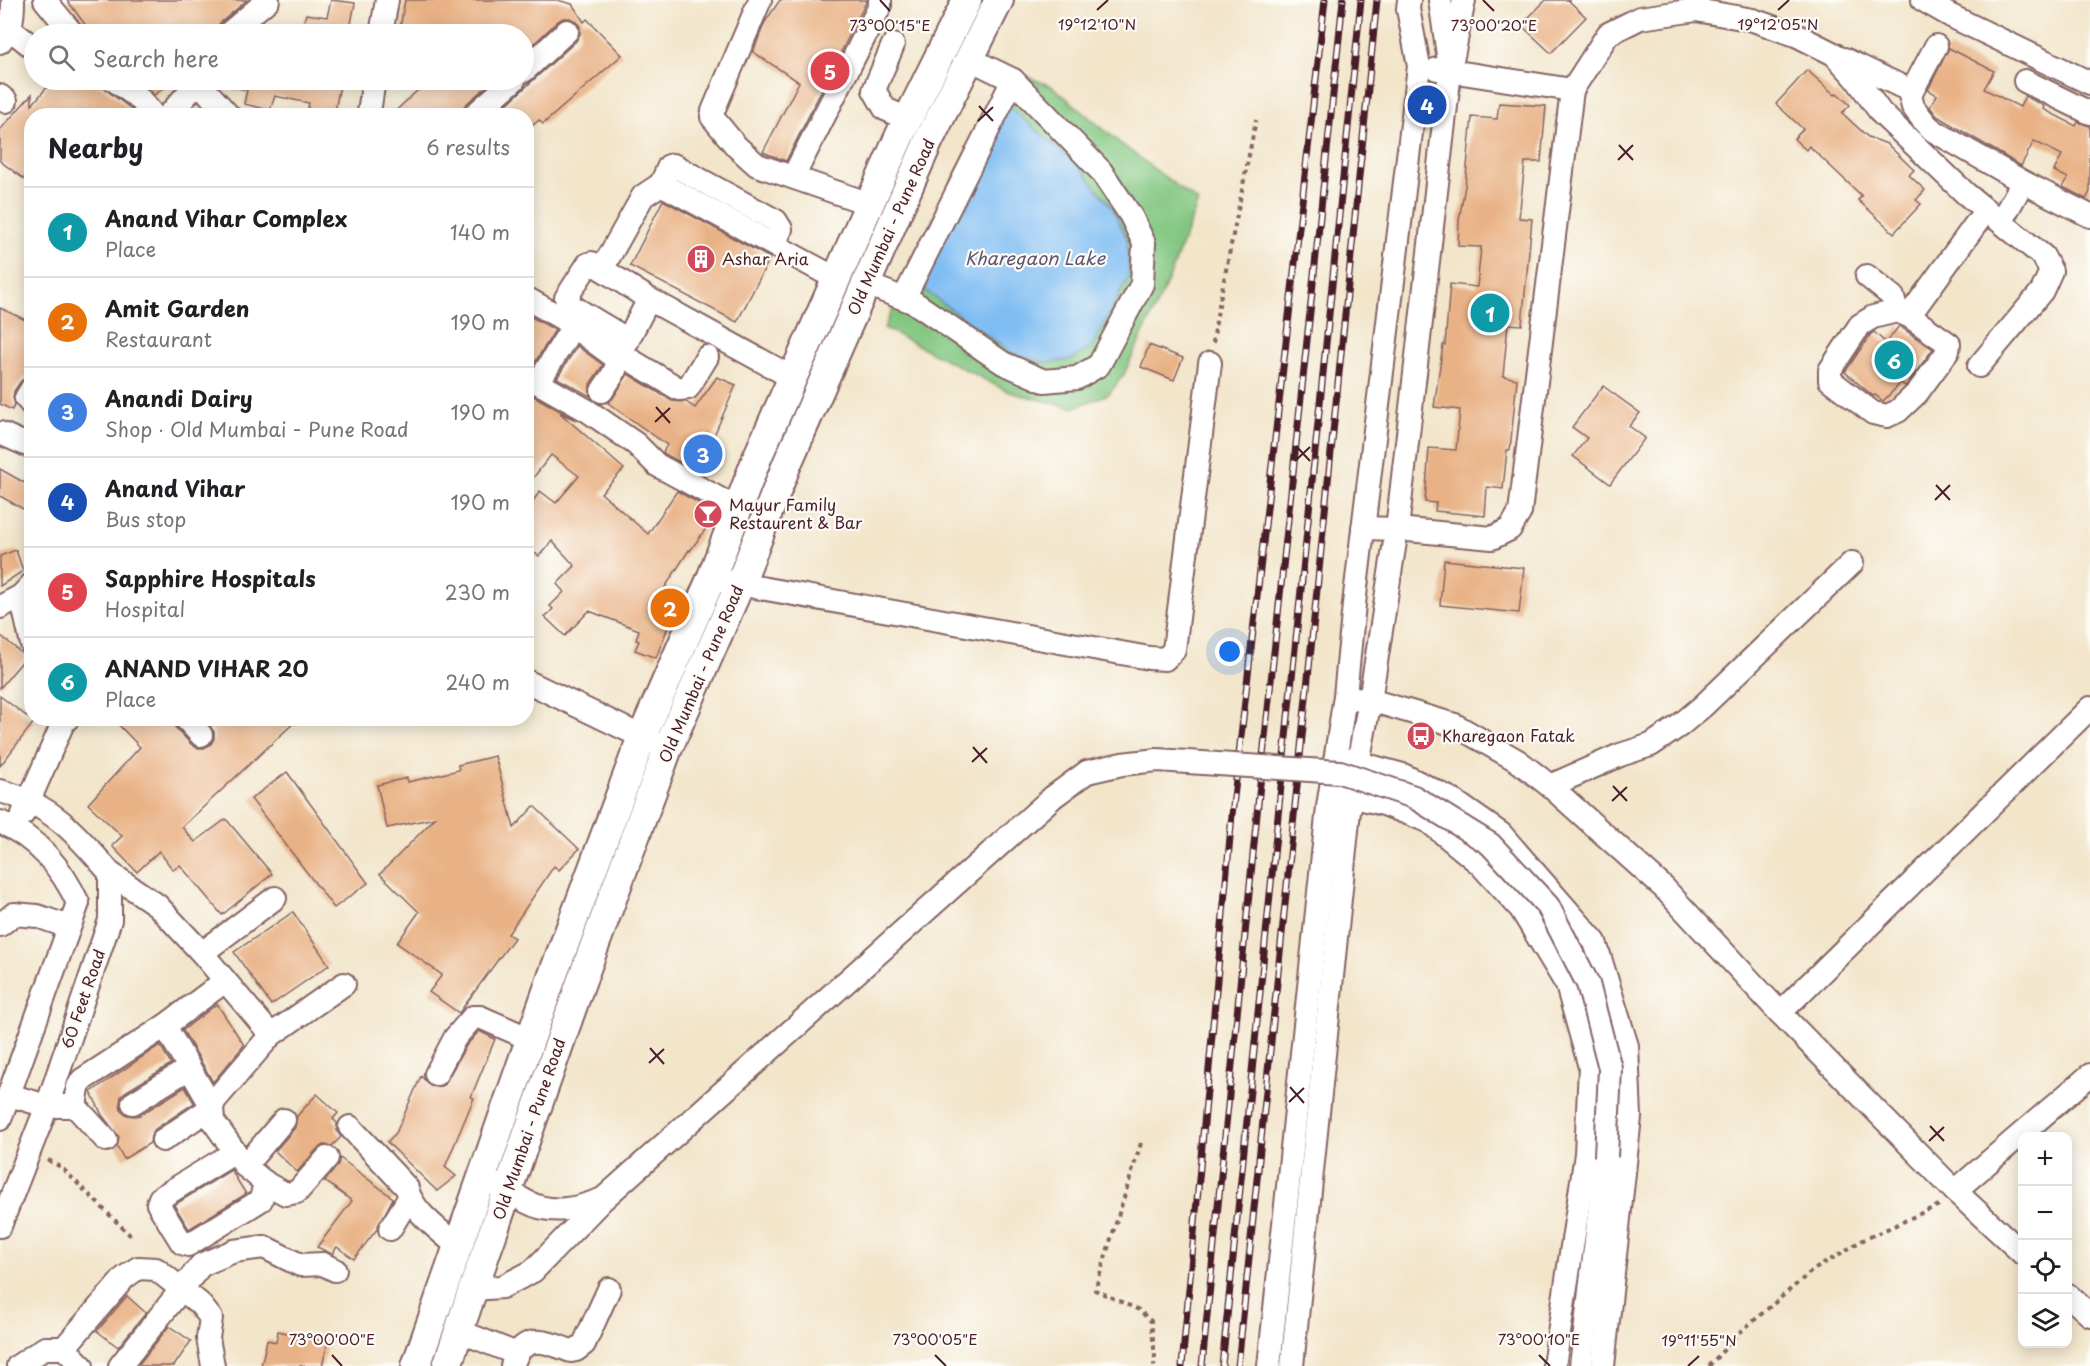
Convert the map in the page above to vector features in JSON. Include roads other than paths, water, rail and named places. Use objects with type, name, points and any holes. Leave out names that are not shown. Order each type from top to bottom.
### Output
[{"type":"main road","name":"Old Mumbai - Pune Road","points":[[416,1366],[530,1039],[642,737],[711,579],[758,458],[959,3]]},
{"type":"main road","name":"Old Mumbai - Pune Road","points":[[447,1366],[507,1189],[668,748],[740,584],[787,464],[929,140],[994,9]]},
{"type":"street","points":[[13,0],[5,36],[24,43]]},
{"type":"street","points":[[45,0],[65,24]]},
{"type":"street","points":[[240,24],[268,0]]},
{"type":"street","points":[[383,24],[387,0]]},
{"type":"street","points":[[760,0],[712,111],[712,117],[736,146],[757,165],[870,204]]},
{"type":"street","points":[[793,177],[880,6],[880,0]]},
{"type":"street","points":[[1269,1366],[1330,792],[1345,696],[1419,66],[1408,9],[1409,0]]},
{"type":"street","points":[[1440,0],[1450,71]]},
{"type":"street","points":[[1363,798],[1359,762],[1397,529],[1450,71],[1464,0]]},
{"type":"street","points":[[1923,0],[1951,16],[2090,82]]},
{"type":"street","points":[[959,3],[994,9]]},
{"type":"street","points":[[1363,528],[1492,538],[1510,530],[1520,512],[1572,90],[1608,34],[1640,18],[1696,10],[1753,20],[1798,36],[1911,91]]},
{"type":"street","points":[[534,62],[567,32]]},
{"type":"street","points":[[893,45],[874,90],[885,109],[908,119]]},
{"type":"street","points":[[1936,46],[1911,91],[1910,101],[1927,125],[2023,183],[2090,216]]},
{"type":"street","points":[[1834,54],[1855,77],[1881,113],[1966,195],[2043,255],[2051,271],[2042,291],[1979,366]]},
{"type":"street","points":[[866,284],[915,303],[1003,363],[1044,381],[1077,378],[1099,365],[1143,284],[1144,243],[1131,216],[1101,171],[1013,80],[970,59]]},
{"type":"street","points":[[1419,66],[1572,90]]},
{"type":"street","points":[[903,298],[1013,80]]},
{"type":"street","points":[[2025,81],[2090,113]]},
{"type":"street","points":[[128,90],[147,108]]},
{"type":"street","points":[[175,108],[191,90]]},
{"type":"street","points":[[207,90],[222,108]]},
{"type":"street","points":[[370,108],[372,90]]},
{"type":"street","points":[[482,108],[502,90]]},
{"type":"street","points":[[1867,276],[1893,297],[1903,314],[1948,344],[1948,351],[1917,393],[1898,411],[1887,416],[1873,413],[1830,380],[1830,370],[1860,326],[1873,316],[1903,314],[2023,183]]},
{"type":"street","points":[[602,269],[643,196],[661,184],[837,279]]},
{"type":"street","points":[[628,340],[568,304],[566,298],[588,264],[592,263],[649,299],[793,378]]},
{"type":"street","points":[[649,299],[622,351],[627,358],[679,389],[688,388],[707,357]]},
{"type":"street","points":[[534,303],[573,326],[615,357],[618,362],[617,367],[602,391]]},
{"type":"street","points":[[534,375],[573,326]]},
{"type":"street","points":[[711,579],[1165,659],[1174,650],[1210,363]]},
{"type":"street","points":[[534,382],[588,411],[636,444],[657,465],[738,510]]},
{"type":"street","points":[[0,433],[24,441]]},
{"type":"street","points":[[1550,786],[1620,755],[1651,745],[1679,726],[1703,706],[1852,563]]},
{"type":"street","points":[[0,607],[24,591]]},
{"type":"street","points":[[534,685],[668,748]]},
{"type":"street","points":[[1345,696],[1370,699],[1455,725],[1518,761],[1550,786],[1664,888],[1780,1013],[1955,1191],[2018,1249]]},
{"type":"street","points":[[1780,1013],[2090,708]]},
{"type":"street","points":[[0,1119],[78,903],[68,882],[52,860],[9,826],[28,800],[60,726]]},
{"type":"street","points":[[193,726],[201,735]]},
{"type":"street","points":[[1336,758],[1403,775],[1451,799],[1501,834],[1595,942],[1627,1046],[1630,1117],[1603,1366]]},
{"type":"street","points":[[473,1288],[502,1287],[533,1271],[602,1200],[1053,797],[1087,772],[1122,764],[1157,760],[1340,772],[1414,797],[1490,844],[1548,906],[1588,984],[1610,1068],[1606,1157],[1581,1366]]},
{"type":"street","points":[[1292,1366],[1349,811],[1363,798],[1382,769]]},
{"type":"street","points":[[0,792],[28,800],[49,811],[80,838],[110,873],[157,905],[202,953],[271,1035]]},
{"type":"street","points":[[1330,792],[1363,798],[1428,821],[1480,864],[1521,909],[1567,985],[1590,1067],[1586,1154],[1554,1366]]},
{"type":"street","name":"60 Feet Road","points":[[0,1226],[47,1106],[110,920],[110,873]]},
{"type":"street","points":[[202,953],[275,898]]},
{"type":"street","points":[[0,925],[14,914],[37,916],[69,927]]},
{"type":"street","points":[[75,1106],[78,1087],[82,1080],[165,1026],[225,981]]},
{"type":"street","points":[[327,1158],[297,1192],[286,1194],[265,1182],[240,1159],[213,1121],[212,1107],[215,1100],[271,1035],[344,984]]},
{"type":"street","points":[[436,1074],[455,1038],[473,1017],[480,1017],[530,1039]]},
{"type":"street","points":[[165,1026],[212,1107]]},
{"type":"street","points":[[133,1103],[188,1069]]},
{"type":"street","points":[[1955,1191],[2090,1075]]},
{"type":"street","points":[[9,1095],[47,1106],[75,1106],[106,1140]]},
{"type":"street","points":[[163,1140],[212,1107]]},
{"type":"street","points":[[265,1182],[261,1200],[188,1245],[182,1243],[158,1204],[160,1198],[240,1159],[284,1120]]},
{"type":"street","points":[[350,1127],[407,1188],[409,1198],[457,1246]]},
{"type":"street","points":[[481,1178],[507,1189],[529,1203],[553,1210],[578,1209],[602,1200]]},
{"type":"street","points":[[390,1228],[409,1198]]},
{"type":"street","points":[[120,1366],[201,1265],[234,1251],[264,1247],[300,1265],[323,1264],[335,1270]]},
{"type":"street","points":[[64,1348],[124,1278],[138,1268],[156,1269],[199,1303],[211,1318],[208,1338],[213,1366]]},
{"type":"street","points":[[459,1331],[515,1360],[521,1347],[540,1340],[571,1351],[576,1350],[584,1344],[609,1289]]},
{"type":"street","points":[[2072,1299],[2090,1315]]},
{"type":"street","points":[[18,1366],[45,1348],[64,1348],[82,1366]]},
{"type":"water","name":"Kharegaon Lake","points":[[1006,104],[1081,168],[1113,209],[1127,239],[1129,276],[1092,346],[1073,359],[1048,363],[1016,355],[922,288],[922,282]]},
{"type":"railway","points":[[1182,1366],[1232,815],[1325,0]]},
{"type":"railway","points":[[1202,1366],[1259,794],[1343,0]]},
{"type":"railway","points":[[1222,1366],[1361,0]]},
{"type":"railway","points":[[1238,1366],[1377,0]]},
{"type":"place","name":"Sapphire Hospitals","points":[[830,71]]},
{"type":"place","name":"Anand Vihar","points":[[1427,105]]},
{"type":"place","name":"Ashar Aria","points":[[701,259]]},
{"type":"place","name":"Anand Vihar Complex","points":[[1490,313]]},
{"type":"place","name":"ANAND VIHAR 20","points":[[1894,360]]},
{"type":"place","name":"Anandi Dairy","points":[[703,454]]},
{"type":"place","name":"Mayur Family Restaurent & Bar","points":[[708,514]]},
{"type":"place","name":"Amit Garden","points":[[670,608]]},
{"type":"place","name":"Kharegaon Fatak","points":[[1421,736]]}]
